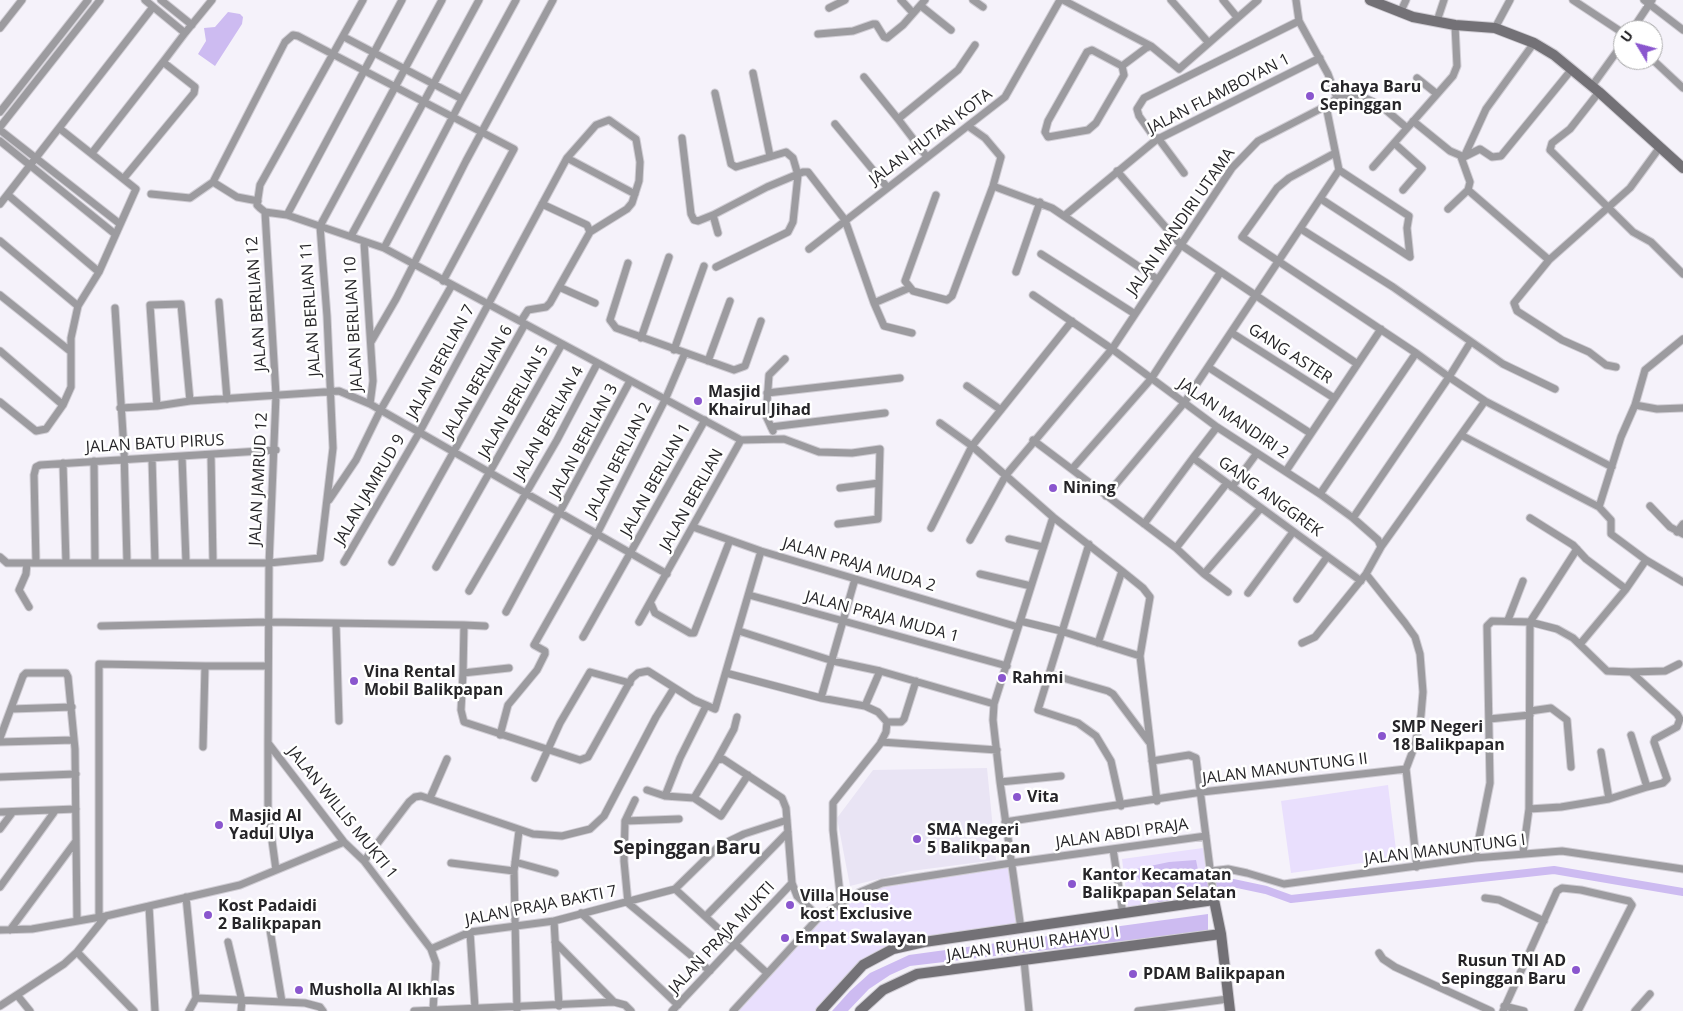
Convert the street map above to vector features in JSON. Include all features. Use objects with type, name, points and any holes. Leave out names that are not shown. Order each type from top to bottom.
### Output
[{"type":"street","points":[[0,28],[22,0]]},
{"type":"street","points":[[0,112],[88,0]]},
{"type":"street","points":[[100,0],[0,129],[115,234]]},
{"type":"street","points":[[145,0],[186,32]]},
{"type":"street","points":[[161,0],[192,25]]},
{"type":"street","points":[[92,153],[212,0]]},
{"type":"street","points":[[258,203],[260,185],[363,0]]},
{"type":"street","points":[[287,215],[402,0]]},
{"type":"street","points":[[320,226],[442,0]]},
{"type":"street","points":[[351,236],[479,0]]},
{"type":"street","points":[[384,248],[516,0]]},
{"type":"street","points":[[371,342],[553,0]]},
{"type":"street","points":[[829,8],[845,0]]},
{"type":"street","points":[[901,0],[913,14]]},
{"type":"street","points":[[818,34],[853,31],[876,24],[884,37],[887,38],[896,33],[926,0]]},
{"type":"street","points":[[973,0],[983,7]]},
{"type":"street","points":[[1062,0],[1148,47],[1178,69]]},
{"type":"street","name":"JALAN HUTAN KOTA","points":[[809,249],[887,187],[1005,98],[1062,0]]},
{"type":"street","points":[[1171,0],[1208,42]]},
{"type":"street","points":[[1223,0],[1237,17]]},
{"type":"street","points":[[1178,80],[1178,69],[1258,0]]},
{"type":"street","points":[[1296,0],[1299,21],[1320,58],[1337,98],[1350,97],[1380,105],[1407,128]]},
{"type":"street","points":[[1370,0],[1400,13],[1455,25],[1494,28],[1534,43],[1572,69],[1596,89],[1683,168]]},
{"type":"street","points":[[1400,13],[1406,0]]},
{"type":"street","points":[[1437,21],[1444,0]]},
{"type":"street","points":[[1494,28],[1510,0]]},
{"type":"street","points":[[1573,0],[1613,26]]},
{"type":"street","points":[[1638,20],[1649,1],[1683,30]]},
{"type":"street","points":[[920,6],[952,30]]},
{"type":"street","points":[[0,204],[153,7]]},
{"type":"street","points":[[1184,173],[1139,116],[1137,109],[1144,98],[1299,21]]},
{"type":"street","points":[[1373,167],[1452,76],[1457,66],[1455,25]]},
{"type":"street","points":[[151,194],[190,198],[213,182],[289,38],[293,35],[298,36],[514,149],[443,280]]},
{"type":"street","points":[[344,37],[462,99]]},
{"type":"street","points":[[1448,209],[1468,190],[1470,182],[1462,157],[1486,108],[1534,43]]},
{"type":"street","points":[[898,119],[958,70],[975,45]]},
{"type":"street","points":[[1122,66],[1148,47]]},
{"type":"street","points":[[1092,50],[1122,66],[1124,75],[1096,123],[1088,130],[1048,137],[1044,132],[1048,121],[1084,56],[1092,50]]},
{"type":"street","name":"JALAN FLAMBOYAN 1","points":[[1064,216],[1157,139],[1320,58]]},
{"type":"street","points":[[1613,61],[1570,129],[1550,147],[1610,206],[1633,232],[1651,242],[1683,274]]},
{"type":"street","points":[[124,178],[194,93],[195,87],[163,62]]},
{"type":"street","points":[[1462,157],[1480,149],[1492,157],[1501,156],[1572,69]]},
{"type":"street","points":[[1663,69],[1683,88]]},
{"type":"street","points":[[753,72],[770,156]]},
{"type":"street","points":[[864,77],[927,157]]},
{"type":"street","points":[[1417,78],[1437,94]]},
{"type":"street","points":[[715,93],[731,164],[736,167],[786,152],[791,154],[798,175],[793,222],[788,232],[716,268]]},
{"type":"street","name":"JALAN MANDIRI UTAMA","points":[[970,540],[1006,475],[1033,440],[1112,349],[1232,168],[1258,141],[1326,106],[1337,98]]},
{"type":"street","points":[[1321,199],[1410,257],[1407,228],[1410,219],[1407,214],[1339,170],[1326,106]]},
{"type":"street","name":"JALAN BERLIAN 7","points":[[419,433],[567,158],[596,125],[609,120],[636,139],[640,162],[639,181],[635,194]]},
{"type":"street","points":[[1413,121],[1450,151],[1462,157]]},
{"type":"street","points":[[835,124],[887,187]]},
{"type":"street","points":[[936,195],[905,280],[910,288],[939,299],[947,300],[952,296],[993,186],[1001,154],[968,126]]},
{"type":"street","points":[[0,402],[36,431],[46,429],[63,405],[71,387],[70,351],[72,330],[78,306],[99,272],[136,189],[59,128]]},
{"type":"street","points":[[682,138],[692,218],[698,221],[747,196],[798,175],[808,172],[812,175],[845,220],[884,326],[912,333]]},
{"type":"street","points":[[0,141],[34,162],[120,224]]},
{"type":"street","points":[[1394,143],[1422,168],[1403,190]]},
{"type":"street","points":[[1616,367],[1606,365],[1589,352],[1562,340],[1514,307],[1516,298],[1549,260],[1630,188],[1660,147]]},
{"type":"street","points":[[1335,153],[1288,178],[1276,188],[1242,237],[1416,352],[1485,401],[1612,467]]},
{"type":"street","points":[[523,322],[528,310],[546,307],[590,232],[627,209],[635,194],[567,158]]},
{"type":"street","points":[[1106,496],[1184,403],[1280,262],[1339,170]]},
{"type":"street","points":[[1117,171],[1181,245],[1356,363]]},
{"type":"street","points":[[213,182],[237,197],[258,203],[265,212],[287,215],[384,248],[741,440],[776,438],[819,452],[852,453],[880,449],[878,518],[838,524]]},
{"type":"street","points":[[993,186],[1040,202],[1064,216],[1157,280]]},
{"type":"street","points":[[1468,190],[1549,260]]},
{"type":"street","points":[[8,194],[99,272]]},
{"type":"street","points":[[1016,272],[1040,202]]},
{"type":"street","points":[[542,204],[587,225],[590,232]]},
{"type":"street","name":"JALAN BERLIAN 12","points":[[265,212],[276,396]]},
{"type":"street","points":[[713,215],[718,233]]},
{"type":"street","name":"JALAN BERLIAN 11","points":[[269,564],[318,560],[321,556],[329,501],[333,448],[327,316],[320,226]]},
{"type":"street","points":[[1300,229],[1393,287],[1470,343],[1516,371],[1555,389]]},
{"type":"street","points":[[0,241],[78,306]]},
{"type":"street","name":"JALAN BERLIAN 10","points":[[364,242],[373,390],[370,404]]},
{"type":"street","points":[[1041,254],[1135,314]]},
{"type":"street","points":[[641,338],[669,256]]},
{"type":"street","points":[[628,263],[610,320],[616,328],[674,350],[734,370],[740,370],[745,366],[761,321]]},
{"type":"street","points":[[674,350],[704,266]]},
{"type":"street","points":[[1072,469],[1151,379],[1220,273]]},
{"type":"street","points":[[329,501],[356,460],[380,411],[452,285]]},
{"type":"street","points":[[559,287],[594,303]]},
{"type":"street","points":[[874,303],[910,288]]},
{"type":"street","points":[[0,295],[70,351]]},
{"type":"street","name":"JALAN MANDIRI 2","points":[[1033,295],[1112,349],[1217,427],[1286,471],[1354,518],[1378,540],[1381,547]]},
{"type":"street","points":[[708,361],[730,301]]},
{"type":"street","points":[[219,302],[227,400]]},
{"type":"street","points":[[157,406],[150,305],[181,304],[190,401]]},
{"type":"street","points":[[115,308],[127,562]]},
{"type":"street","points":[[931,528],[972,446],[1072,321]]},
{"type":"street","name":"JALAN BERLIAN 6","points":[[392,562],[454,453],[523,322]]},
{"type":"street","points":[[1286,471],[1356,363],[1381,329]]},
{"type":"street","name":"GANG ASTER","points":[[1232,333],[1334,398]]},
{"type":"street","points":[[1599,507],[1636,405],[1645,370],[1683,339]]},
{"type":"street","points":[[1354,518],[1470,343]]},
{"type":"street","name":"JALAN BERLIAN 5","points":[[436,567],[491,473],[562,344]]},
{"type":"street","points":[[0,351],[63,405]]},
{"type":"street","points":[[1320,494],[1416,352]]},
{"type":"street","name":"JALAN BERLIAN 2","points":[[500,735],[508,705],[537,670],[545,654],[545,651],[534,645],[598,532],[665,400],[685,353]]},
{"type":"street","points":[[776,438],[766,416],[769,375],[785,359]]},
{"type":"street","name":"JALAN BERLIAN 4","points":[[469,591],[597,364]]},
{"type":"street","points":[[1208,368],[1310,433]]},
{"type":"street","points":[[767,393],[900,378]]},
{"type":"street","name":"JALAN BERLIAN 3","points":[[506,612],[561,514],[630,381]]},
{"type":"street","points":[[967,386],[1001,410]]},
{"type":"street","points":[[120,408],[330,390],[339,391],[370,404],[525,494],[598,532],[667,574]]},
{"type":"street","name":"JALAN JAMRUD 12","points":[[269,564],[276,450],[276,396]]},
{"type":"street","points":[[1302,643],[1315,637],[1361,581],[1381,547],[1485,401]]},
{"type":"street","points":[[1636,405],[1657,409],[1683,408]]},
{"type":"street","points":[[771,427],[885,413]]},
{"type":"street","name":"JALAN BERLIAN 1","points":[[583,637],[705,420]]},
{"type":"street","points":[[940,423],[972,446],[1053,517],[1122,570],[1143,588],[1150,597],[1140,656],[1157,801]]},
{"type":"street","name":"GANG ANGGREK","points":[[1217,427],[1193,458],[1361,581]]},
{"type":"street","name":"JALAN JAMRUD 9","points":[[344,562],[419,433]]},
{"type":"street","points":[[1462,435],[1599,507],[1611,520],[1611,534],[1646,560],[1683,582]]},
{"type":"street","name":"JALAN BERLIAN","points":[[639,622],[651,604],[741,440]]},
{"type":"street","points":[[1033,440],[1176,548],[1204,574],[1228,592]]},
{"type":"street","name":"JALAN BATU PIRUS","points":[[36,563],[34,475],[36,467],[40,464],[276,450]]},
{"type":"street","points":[[1176,548],[1257,452]]},
{"type":"street","points":[[211,455],[213,562]]},
{"type":"street","points":[[182,457],[186,562]]},
{"type":"street","points":[[152,458],[155,562]]},
{"type":"street","points":[[1144,524],[1193,458]]},
{"type":"street","points":[[94,461],[94,563]]},
{"type":"street","points":[[63,463],[66,563]]},
{"type":"street","points":[[840,488],[879,483]]},
{"type":"street","points":[[1650,506],[1680,533],[1683,524]]},
{"type":"street","points":[[1204,574],[1261,508]]},
{"type":"street","points":[[1021,929],[1010,863],[1000,782],[993,720],[994,704],[1053,517]]},
{"type":"street","points":[[1530,518],[1578,549],[1586,559],[1626,589]]},
{"type":"street","name":"JALAN PRAJA MUDA 2","points":[[692,527],[761,551],[855,579],[1019,624],[1061,630],[1140,656]]},
{"type":"street","points":[[1248,593],[1293,532]]},
{"type":"street","points":[[1009,539],[1043,547]]},
{"type":"street","points":[[651,604],[655,613],[690,633],[694,633],[730,540]]},
{"type":"street","points":[[1089,544],[1061,630],[1038,710],[1078,723],[1096,736],[1111,761],[1121,806]]},
{"type":"street","points":[[1523,853],[1529,809],[1530,622],[1578,549]]},
{"type":"street","points":[[464,625],[464,674],[461,718],[469,724],[500,735],[548,748],[580,760],[588,756],[630,683],[638,673],[648,671],[661,677],[674,688],[715,709],[761,551]]},
{"type":"street","points":[[0,557],[7,563],[27,567],[36,563],[213,562],[269,564]]},
{"type":"street","points":[[1297,600],[1327,557]]},
{"type":"street","points":[[1581,643],[1626,589],[1646,560]]},
{"type":"street","name":"JALAN WILLIS MUKTI 1","points":[[269,564],[268,743],[344,842],[364,860],[431,949]]},
{"type":"street","points":[[27,567],[19,590],[29,607]]},
{"type":"street","points":[[1098,643],[1122,570]]},
{"type":"street","points":[[980,574],[1031,586]]},
{"type":"street","points":[[1366,574],[1405,623],[1414,637],[1420,654],[1423,692],[1415,745],[1406,769],[1416,867]]},
{"type":"street","points":[[821,698],[855,579]]},
{"type":"street","points":[[1508,620],[1523,581]]},
{"type":"street","name":"JALAN PRAJA MUDA 1","points":[[749,595],[1007,666]]},
{"type":"street","points":[[1475,858],[1482,817],[1489,796],[1487,626],[1492,621],[1530,622],[1565,632],[1581,643],[1608,672],[1665,671],[1679,664]]},
{"type":"street","points":[[101,626],[268,622],[485,626]]},
{"type":"street","points":[[336,624],[338,721]]},
{"type":"street","points":[[739,631],[833,661],[880,671],[994,704]]},
{"type":"street","points":[[0,1006],[53,972],[78,952],[103,917],[99,664],[267,666]]},
{"type":"street","points":[[203,747],[205,666]]},
{"type":"street","points":[[464,674],[509,668]]},
{"type":"street","points":[[865,706],[880,671]]},
{"type":"street","points":[[535,778],[548,748],[590,672],[630,683]]},
{"type":"street","points":[[1529,809],[1561,807],[1609,798],[1663,783],[1666,779],[1654,742],[1655,739],[1677,727],[1680,719],[1631,672]]},
{"type":"street","points":[[0,738],[23,676],[26,673],[66,674],[72,707],[76,774],[77,921]]},
{"type":"street","points":[[726,673],[821,698],[865,706],[878,712],[887,722],[886,732],[872,756],[833,803],[832,830],[841,903]]},
{"type":"street","points":[[1049,674],[1113,694],[1149,742]]},
{"type":"street","points":[[887,722],[901,722],[904,719],[916,681]]},
{"type":"street","points":[[364,860],[415,796],[430,798],[519,831],[562,836],[590,829],[599,822],[674,688]]},
{"type":"street","points":[[665,796],[680,758],[706,706]]},
{"type":"street","points":[[11,709],[72,707]]},
{"type":"street","points":[[1489,719],[1551,708],[1567,720],[1572,767]]},
{"type":"street","points":[[694,798],[734,729],[737,717]]},
{"type":"street","points":[[1631,735],[1647,787]]},
{"type":"street","points":[[0,742],[74,740]]},
{"type":"street","points":[[268,743],[268,811],[276,870]]},
{"type":"street","points":[[880,743],[997,753]]},
{"type":"street","points":[[1601,752],[1609,798]]},
{"type":"street","points":[[1152,761],[1193,756],[1196,758],[1230,1011]]},
{"type":"street","points":[[430,798],[447,759]]},
{"type":"street","points":[[717,760],[725,760],[782,798],[786,808],[792,883],[797,896],[818,917]]},
{"type":"street","name":"JALAN MANUNTUNG II","points":[[1006,822],[1157,801],[1202,792],[1406,769]]},
{"type":"street","points":[[0,777],[76,774]]},
{"type":"street","points":[[647,790],[665,796],[694,798],[721,816],[748,775]]},
{"type":"street","points":[[1000,782],[1061,776]]},
{"type":"street","points":[[635,800],[625,821],[624,861],[628,903],[710,971]]},
{"type":"street","points":[[0,812],[76,810]]},
{"type":"street","points":[[0,887],[55,811]]},
{"type":"street","points":[[0,829],[12,813]]},
{"type":"street","points":[[625,821],[679,819]]},
{"type":"street","points":[[767,973],[675,890],[719,846],[744,834],[787,820]]},
{"type":"street","points":[[517,1009],[514,862],[519,831]]},
{"type":"street","points":[[706,916],[788,832]]},
{"type":"street","name":"JALAN ABDI PRAJA","points":[[733,1011],[818,917],[841,903],[882,884],[1010,863],[1206,836]]},
{"type":"street","points":[[10,930],[76,841]]},
{"type":"street","points":[[0,930],[32,929],[103,917],[240,885],[344,842]]},
{"type":"street","points":[[1117,848],[1123,914]]},
{"type":"street","name":"JALAN MANUNTUNG I","points":[[1211,871],[1228,870],[1247,873],[1284,884],[1475,858],[1562,850],[1683,869]]},
{"type":"street","points":[[514,862],[555,873]]},
{"type":"street","points":[[451,863],[514,871]]},
{"type":"street","name":"JALAN PRAJA MUKTI","points":[[672,1011],[736,945],[792,883]]},
{"type":"street","points":[[1524,1011],[1504,1008],[1559,889],[1581,890],[1631,903],[1632,907],[1578,1011]]},
{"type":"street","name":"JALAN PRAJA BAKTI 7","points":[[431,949],[470,932],[554,921],[675,890]]},
{"type":"street","points":[[186,897],[196,998],[189,1011]]},
{"type":"street","points":[[821,1011],[863,965],[893,949],[924,942],[1123,914],[1214,898]]},
{"type":"street","points":[[1485,898],[1499,900],[1544,921]]},
{"type":"street","points":[[149,906],[155,1011]]},
{"type":"street","points":[[581,913],[678,1005]]},
{"type":"street","points":[[554,921],[558,1006]]},
{"type":"street","points":[[270,930],[282,1002]]},
{"type":"street","name":"JALAN RUHUI RAHAYU I","points":[[860,1011],[883,990],[917,974],[1220,931]]},
{"type":"street","points":[[470,932],[475,1008]]},
{"type":"street","points":[[228,942],[242,1001],[241,1011]]},
{"type":"street","points":[[555,942],[614,1002]]},
{"type":"street","points":[[431,949],[436,963],[433,1010]]},
{"type":"street","points":[[78,952],[134,1011]]},
{"type":"street","points":[[1379,953],[1383,959],[1395,967],[1491,1011]]},
{"type":"street","points":[[1024,960],[1029,1011]]},
{"type":"street","points":[[1636,1011],[1650,994]]},
{"type":"street","points":[[17,995],[30,1011]]},
{"type":"street","points":[[196,998],[305,1003],[320,1007],[323,1011]]},
{"type":"street","points":[[1138,1011],[1228,999]]},
{"type":"street","points":[[414,1011],[475,1008],[517,1009],[614,1002],[625,1005],[631,1011]]},
{"type":"shaded area","points":[[228,12],[240,14],[243,17],[242,24],[215,66],[198,54],[206,41],[204,28],[215,27]]},
{"type":"shaded area","name":"SMA Negeri 5 Balikpapan","points":[[987,768],[996,860],[911,871],[850,886],[837,818],[873,770]]},
{"type":"shaded area","points":[[1388,785],[1397,858],[1291,873],[1281,801]]},
{"type":"shaded area","points":[[1203,848],[1210,904],[1129,916],[1122,859]]},
{"type":"shaded area","points":[[1196,860],[1203,895],[1178,900],[1176,887],[1172,888],[1173,901],[1160,903],[1148,893],[1135,873],[1136,869],[1169,862]]},
{"type":"shaded area","points":[[1008,868],[1017,931],[896,948],[873,958],[819,1011],[736,1011],[822,917],[861,893],[909,880]]},
{"type":"shaded area","points":[[1208,914],[1208,931],[910,966],[890,975],[869,989],[848,1011],[832,1011],[870,973],[909,955]]},
{"type":"waterway","points":[[1191,885],[1233,883],[1266,890],[1291,899],[1554,870],[1683,892]]},
{"type":"place","name":"Cahaya Baru Sepinggan","points":[[1310,96]]},
{"type":"place","name":"Masjid Khairul Jihad","points":[[698,401]]},
{"type":"place","name":"Nining","points":[[1053,488]]},
{"type":"place","name":"Rahmi","points":[[1002,678]]},
{"type":"place","name":"Vina Rental Mobil Balikpapan","points":[[354,681]]},
{"type":"place","name":"SMP Negeri 18 Balikpapan","points":[[1382,736]]},
{"type":"place","name":"Vita","points":[[1017,797]]},
{"type":"place","name":"Masjid Al Yadul Ulya","points":[[219,825]]},
{"type":"place","name":"SMA Negeri 5 Balikpapan","points":[[917,839]]},
{"type":"place","name":"Kantor Kecamatan Balikpapan Selatan","points":[[1072,884]]},
{"type":"place","name":"Villa House kost Exclusive","points":[[790,905]]},
{"type":"place","name":"Kost Padaidi 2 Balikpapan","points":[[208,915]]},
{"type":"place","name":"Empat Swalayan","points":[[785,938]]},
{"type":"place","name":"Rusun TNI AD Sepinggan Baru","points":[[1576,970]]},
{"type":"place","name":"PDAM Balikpapan","points":[[1133,974]]},
{"type":"place","name":"Musholla Al Ikhlas","points":[[299,990]]},
{"type":"district","name":"Sepinggan Baru","points":[[687,849]]}]
